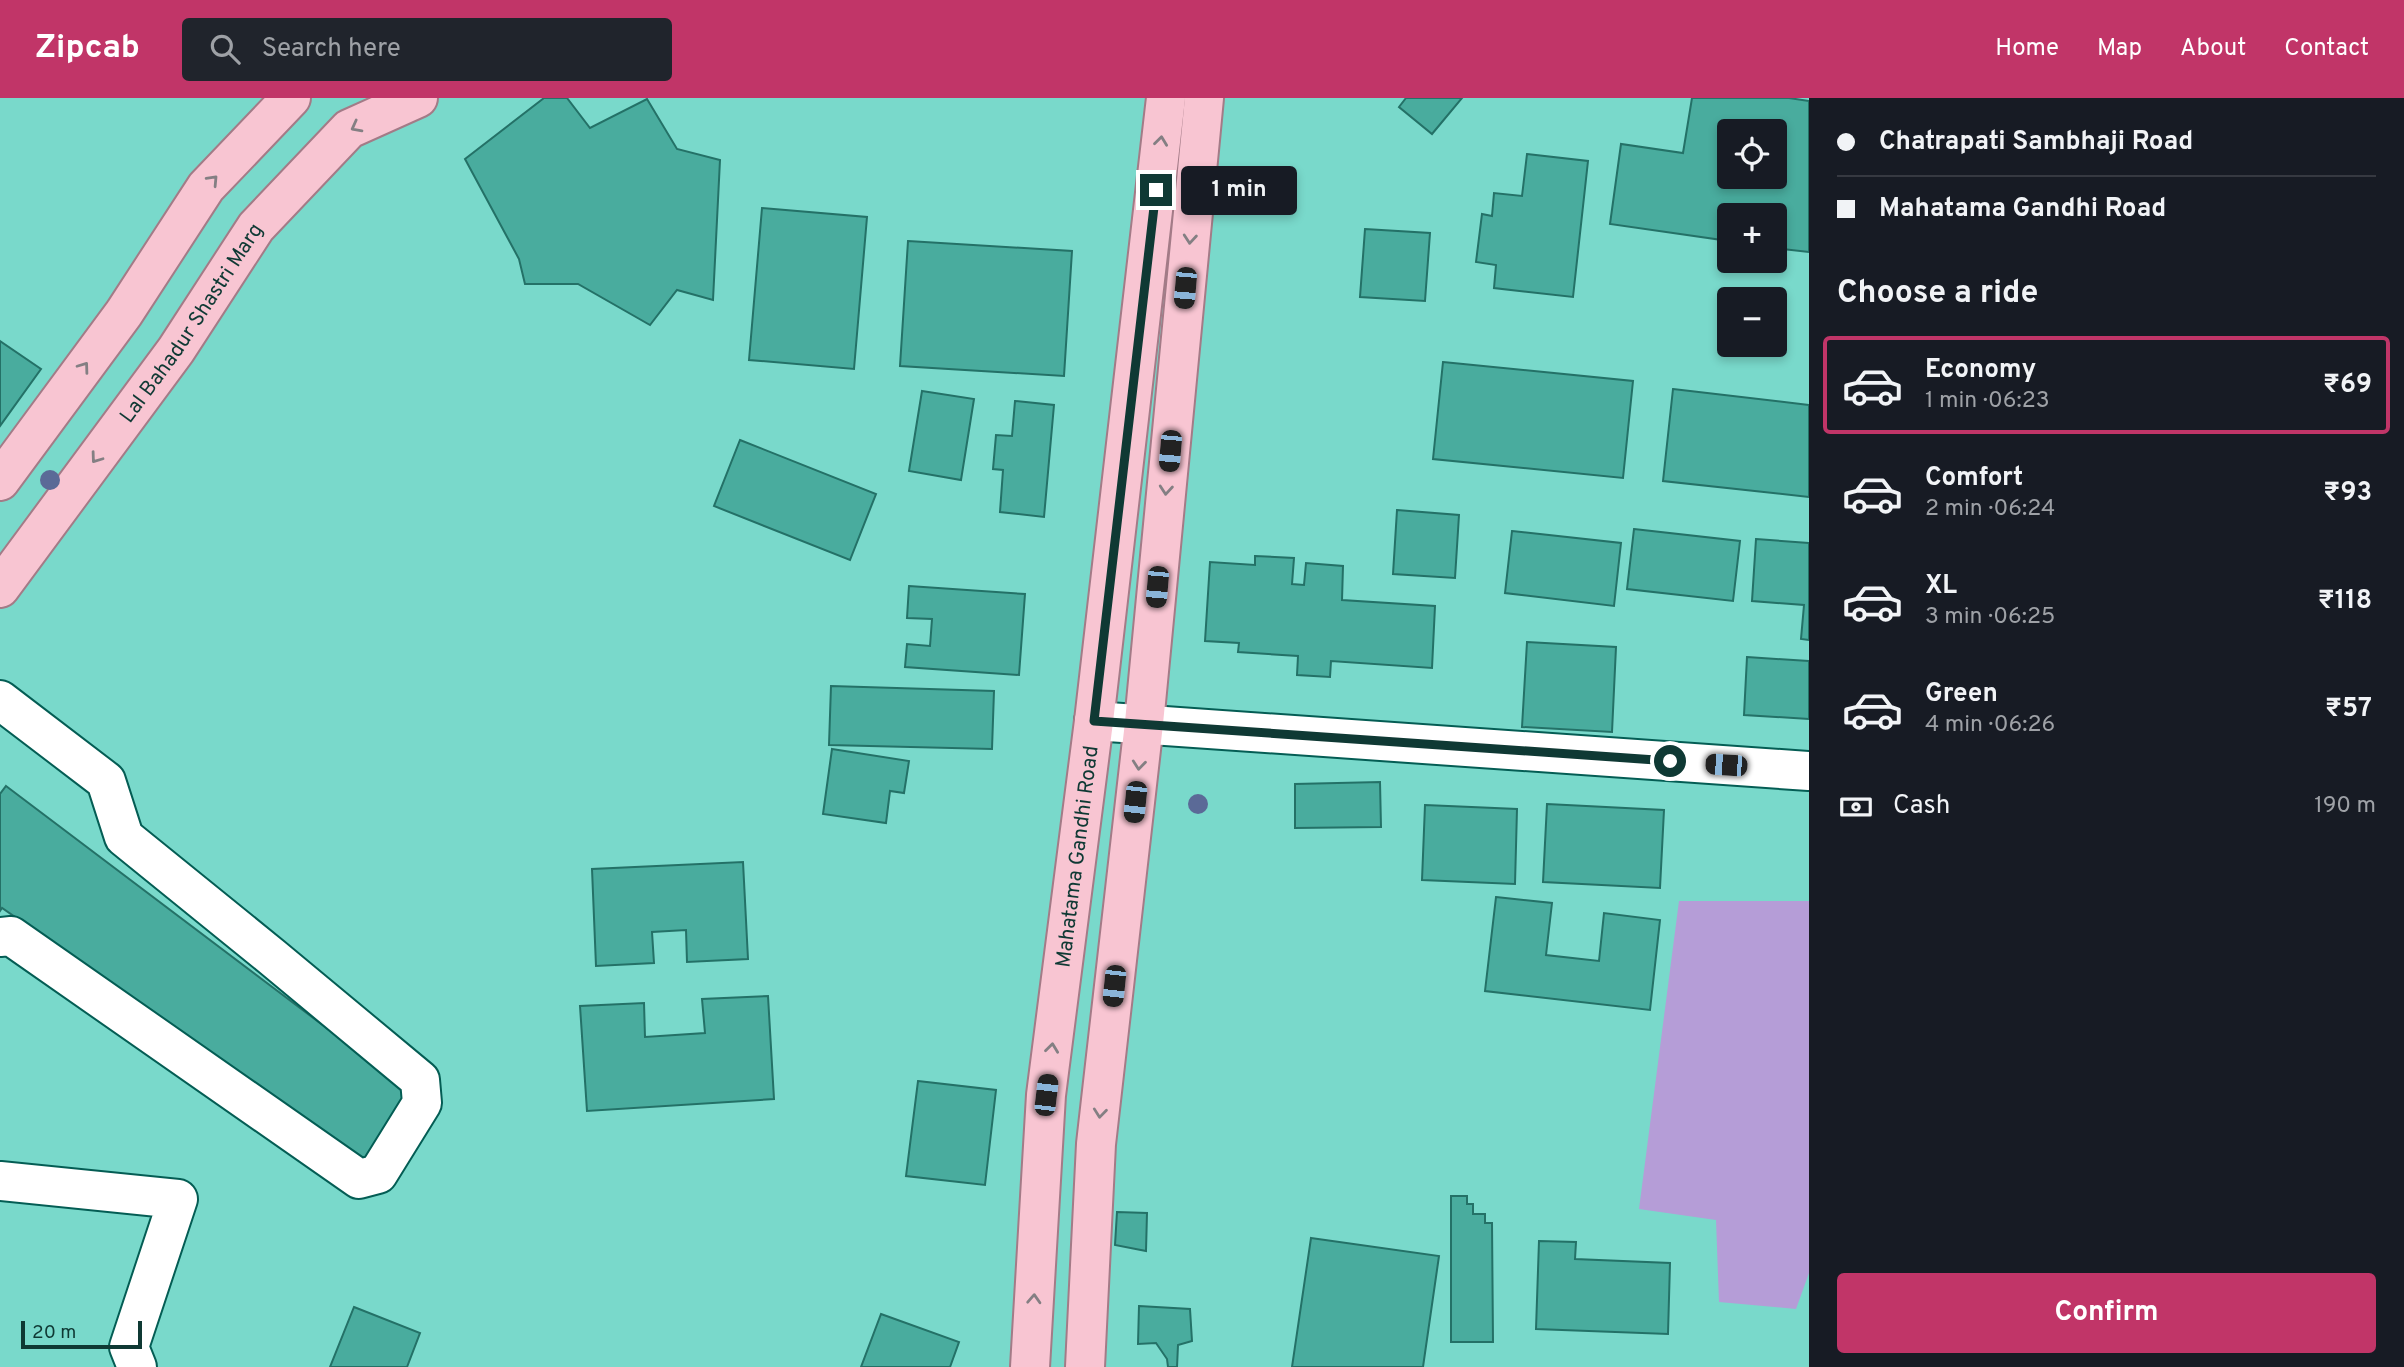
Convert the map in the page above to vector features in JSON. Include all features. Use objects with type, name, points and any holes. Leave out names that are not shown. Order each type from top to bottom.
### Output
[{"type":"main road","points":[[0,481],[124,313],[206,187],[291,98]]},
{"type":"main road","name":"Lal Bahadur Shastri Marg","points":[[0,588],[176,350],[256,227],[349,129],[418,98]]},
{"type":"main road","name":"Mahatama Gandhi Road","points":[[1030,1367],[1046,1095],[1094,721],[1166,98]]},
{"type":"main road","points":[[1085,1367],[1096,1144],[1144,723],[1204,98]]},
{"type":"street","points":[[0,700],[106,781],[124,837],[420,1080],[422,1103],[378,1174],[359,1179],[11,936],[0,937]]},
{"type":"street","points":[[1094,721],[1809,771]]},
{"type":"street","points":[[0,1181],[178,1199],[129,1347],[137,1367]]},
{"type":"shaded area","points":[[1679,901],[1809,901],[1809,1273],[1796,1309],[1719,1302],[1716,1220],[1639,1209]]},
{"type":"building","points":[[544,98],[567,98],[590,128],[647,99],[677,149],[720,160],[713,300],[677,290],[650,325],[578,284],[525,284],[519,259],[465,159]]},
{"type":"building","points":[[1406,98],[1462,98],[1432,134],[1399,107]]},
{"type":"building","points":[[1692,98],[1789,98],[1809,101],[1809,252],[1787,249],[1787,203],[1717,203],[1717,239],[1610,224],[1621,144],[1683,153]]},
{"type":"building","points":[[1527,154],[1588,161],[1573,297],[1494,288],[1496,265],[1476,262],[1482,214],[1492,216],[1494,193],[1522,196]]},
{"type":"building","points":[[762,208],[867,217],[854,369],[749,360]]},
{"type":"building","points":[[1365,229],[1430,233],[1425,301],[1360,297]]},
{"type":"building","points":[[908,241],[1072,251],[1064,376],[900,366]]},
{"type":"building","points":[[0,341],[41,369],[0,426]]},
{"type":"building","points":[[1443,362],[1633,381],[1623,478],[1433,459]]},
{"type":"building","points":[[1673,389],[1809,405],[1809,497],[1663,481]]},
{"type":"building","points":[[922,391],[974,399],[961,480],[909,471]]},
{"type":"building","points":[[1015,401],[1054,405],[1044,517],[1000,512],[1003,470],[993,469],[996,435],[1012,436]]},
{"type":"building","points":[[740,440],[876,494],[850,560],[714,506]]},
{"type":"building","points":[[1397,510],[1459,515],[1455,578],[1393,574]]},
{"type":"building","points":[[1634,529],[1740,541],[1733,601],[1627,589]]},
{"type":"building","points":[[1512,531],[1621,543],[1614,606],[1505,593]]},
{"type":"building","points":[[1756,539],[1809,543],[1809,640],[1801,639],[1804,605],[1752,601]]},
{"type":"building","points":[[1255,556],[1294,558],[1292,584],[1304,585],[1306,563],[1343,566],[1342,600],[1435,606],[1432,668],[1331,661],[1330,677],[1297,675],[1298,656],[1238,652],[1239,643],[1205,641],[1210,562],[1255,565]]},
{"type":"building","points":[[909,586],[1025,594],[1019,675],[905,667],[907,644],[930,646],[932,619],[907,618]]},
{"type":"building","points":[[1527,642],[1616,647],[1612,732],[1522,727]]},
{"type":"building","points":[[1747,657],[1809,661],[1809,719],[1744,715]]},
{"type":"building","points":[[831,686],[994,691],[992,749],[829,745]]},
{"type":"building","points":[[832,749],[909,761],[904,793],[890,791],[886,823],[823,814]]},
{"type":"building","points":[[1380,782],[1381,827],[1295,828],[1295,784]]},
{"type":"building","points":[[6,786],[414,1094],[365,1160],[2,908],[0,911],[0,794]]},
{"type":"building","points":[[1547,804],[1664,810],[1660,888],[1543,882]]},
{"type":"building","points":[[1425,805],[1517,809],[1515,884],[1422,880]]},
{"type":"building","points":[[743,862],[748,959],[687,962],[686,930],[652,932],[654,963],[596,966],[592,869]]},
{"type":"building","points":[[1496,897],[1552,903],[1546,955],[1599,961],[1604,913],[1660,920],[1650,1010],[1485,991]]},
{"type":"building","points":[[768,996],[774,1099],[587,1111],[580,1006],[644,1003],[645,1037],[705,1033],[702,999]]},
{"type":"building","points":[[918,1081],[996,1090],[985,1185],[906,1176]]},
{"type":"building","points":[[1451,1196],[1467,1196],[1467,1204],[1473,1204],[1473,1214],[1485,1214],[1485,1223],[1492,1223],[1493,1342],[1451,1342]]},
{"type":"building","points":[[1117,1212],[1147,1213],[1146,1251],[1115,1245]]},
{"type":"building","points":[[1311,1238],[1439,1256],[1423,1367],[1292,1367]]},
{"type":"building","points":[[1539,1241],[1576,1242],[1575,1259],[1670,1263],[1668,1334],[1536,1329]]},
{"type":"building","points":[[1139,1306],[1190,1309],[1192,1341],[1178,1345],[1177,1367],[1168,1367],[1167,1359],[1156,1343],[1138,1344]]},
{"type":"building","points":[[354,1307],[420,1333],[407,1367],[330,1367]]},
{"type":"building","points":[[881,1314],[959,1342],[950,1367],[861,1367]]},
{"type":"route","points":[[1156,190],[1094,721],[1670,761]]}]
